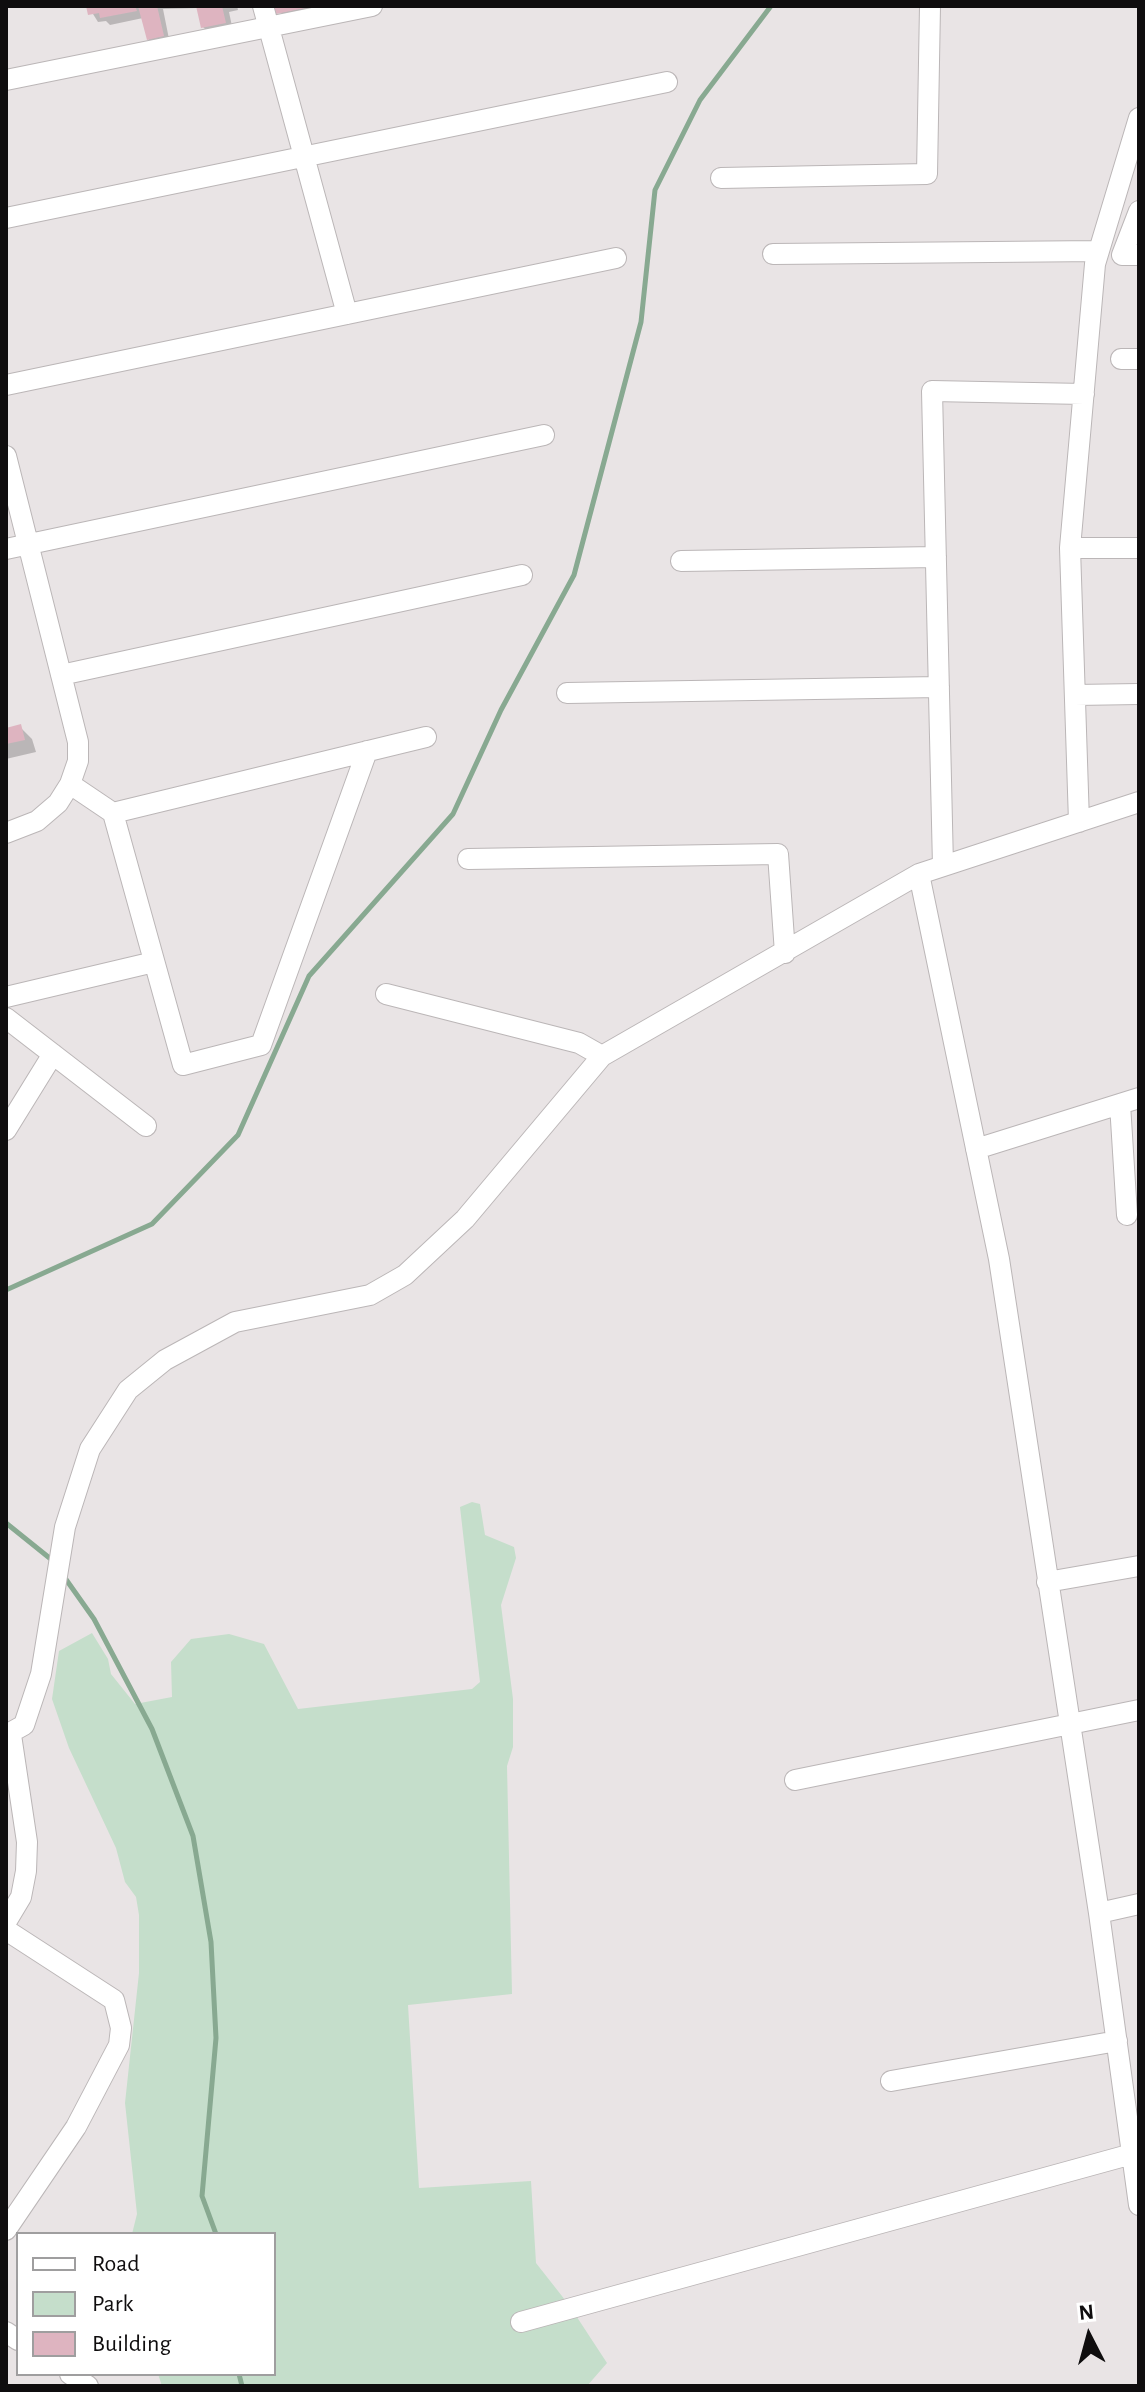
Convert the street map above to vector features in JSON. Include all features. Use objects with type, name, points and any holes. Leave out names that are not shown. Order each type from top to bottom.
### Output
[{"type":"street","points":[[263,6],[347,314]]},
{"type":"street","points":[[6,80],[372,6]]},
{"type":"street","points":[[721,178],[927,174],[930,6]]},
{"type":"street","points":[[6,218],[667,82]]},
{"type":"street","points":[[1079,822],[1070,548],[1099,251],[1138,122]]},
{"type":"street","points":[[1139,211],[1122,255],[1139,255]]},
{"type":"street","points":[[773,254],[1099,251]]},
{"type":"street","points":[[6,385],[616,258]]},
{"type":"street","points":[[943,866],[932,391],[1084,394]]},
{"type":"street","points":[[6,549],[544,435]]},
{"type":"street","points":[[6,456],[78,742],[78,761],[70,784],[58,803],[37,821],[6,833]]},
{"type":"street","points":[[1070,548],[1139,548]]},
{"type":"street","points":[[681,561],[936,557]]},
{"type":"street","points":[[61,675],[522,575]]},
{"type":"street","points":[[567,693],[939,687]]},
{"type":"street","points":[[1075,695],[1139,694]]},
{"type":"street","points":[[113,813],[426,737]]},
{"type":"street","points":[[70,784],[113,813],[183,1065],[261,1045],[367,751]]},
{"type":"street","points":[[6,1922],[21,1897],[27,1842],[8,1735],[24,1725],[41,1674],[65,1527],[90,1449],[128,1390],[165,1360],[235,1322],[370,1295],[405,1275],[465,1219],[602,1056],[919,874],[1139,802]]},
{"type":"street","points":[[468,859],[778,854],[785,953]]},
{"type":"street","points":[[919,874],[999,1259],[1099,1913],[1139,2205]]},
{"type":"street","points":[[6,997],[154,962]]},
{"type":"street","points":[[386,994],[579,1043],[602,1056]]},
{"type":"street","points":[[6,1018],[146,1126]]},
{"type":"street","points":[[6,1130],[53,1054]]},
{"type":"street","points":[[976,1149],[1129,1101],[1127,1215]]},
{"type":"street","points":[[1047,1582],[1139,1566]]},
{"type":"street","points":[[795,1780],[1139,1710]]},
{"type":"street","points":[[1099,1913],[1139,1904]]},
{"type":"street","points":[[6,1930],[114,2000],[121,2028],[119,2045],[76,2127],[6,2230]]},
{"type":"street","points":[[891,2081],[1117,2041]]},
{"type":"street","points":[[521,2322],[1132,2154]]},
{"type":"green space","points":[[472,1502],[480,1504],[485,1535],[514,1547],[516,1558],[501,1605],[513,1699],[513,1747],[507,1766],[512,1994],[408,2005],[419,2188],[531,2181],[536,2263],[569,2305],[607,2363],[587,2386],[162,2386],[159,2376],[276,2376],[276,2232],[132,2232],[137,2214],[125,2103],[139,1973],[139,1915],[136,1897],[125,1882],[116,1848],[69,1748],[52,1699],[59,1651],[92,1633],[108,1659],[111,1674],[135,1704],[172,1697],[171,1662],[191,1639],[229,1634],[264,1644],[298,1709],[472,1689],[480,1682],[460,1507]]},
{"type":"building","points":[[86,6],[135,6],[137,11],[100,18],[99,13],[88,15]]},
{"type":"building","points":[[138,6],[157,6],[164,36],[147,40]]},
{"type":"building","points":[[196,6],[222,6],[226,23],[201,28]]},
{"type":"building","points":[[274,6],[310,6],[310,7],[276,14]]},
{"type":"building","points":[[21,724],[25,740],[6,744],[6,728]]},
{"type":"waterway","points":[[6,1290],[152,1224],[238,1135],[309,976],[453,814],[501,710],[574,575],[641,322],[655,190],[700,100],[771,6]]},
{"type":"waterway","points":[[6,1523],[52,1560]]},
{"type":"waterway","points":[[65,1578],[94,1619],[152,1729],[193,1836],[211,1942],[216,2038],[202,2196],[215,2232]]},
{"type":"waterway","points":[[240,2376],[242,2386]]}]
